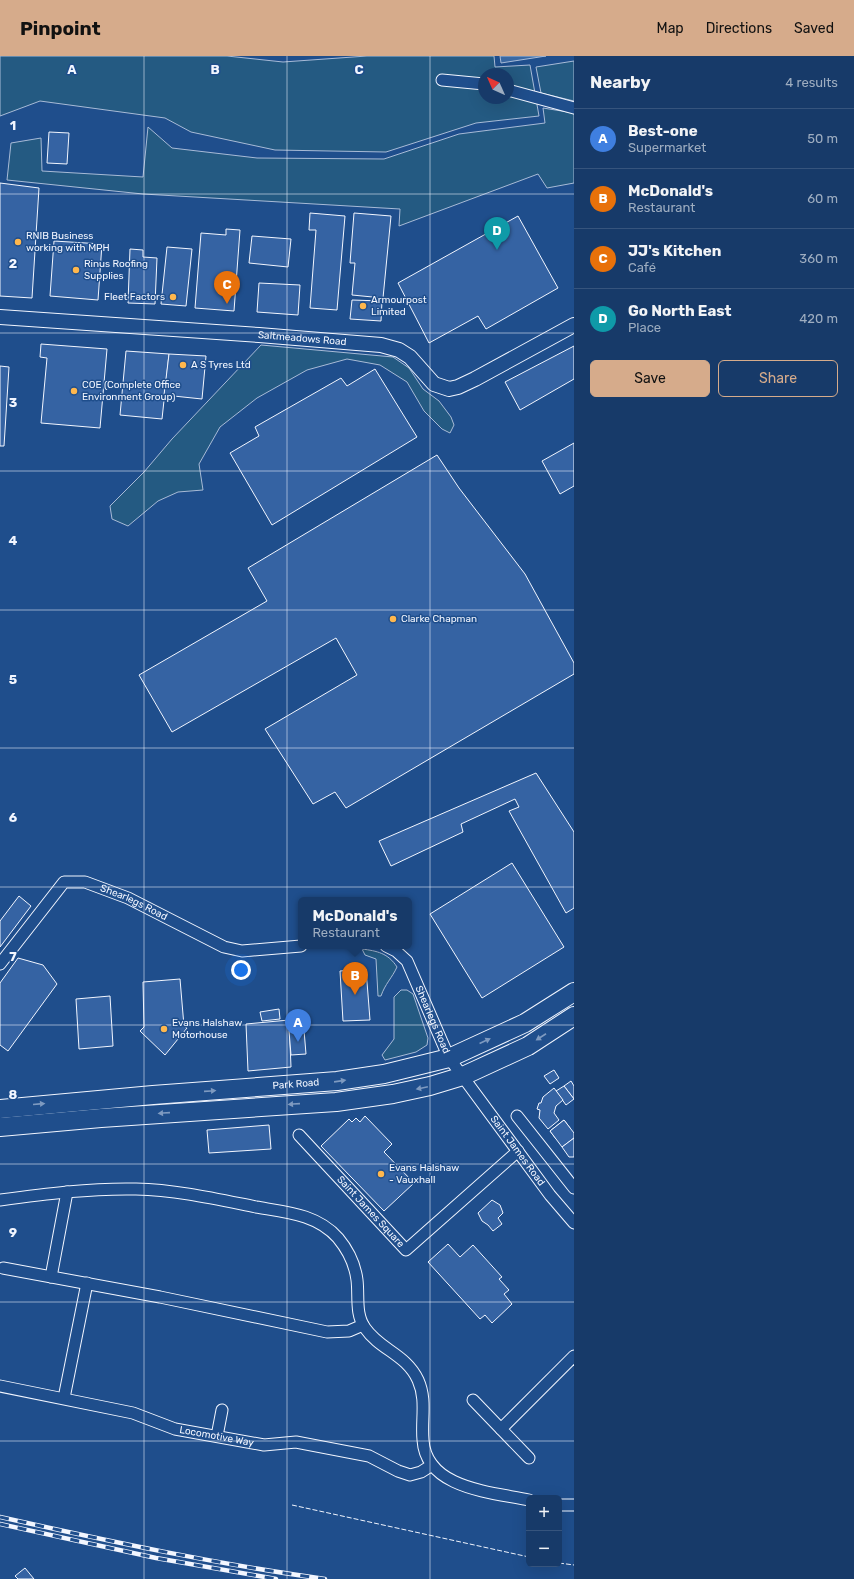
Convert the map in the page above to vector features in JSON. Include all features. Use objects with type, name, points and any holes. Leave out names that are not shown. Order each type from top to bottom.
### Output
[{"type":"highway","name":"Park Road","points":[[0,1109],[145,1095],[337,1081],[384,1074],[450,1058],[525,1023],[574,992]]},
{"type":"highway","points":[[558,1002],[571,1018]]},
{"type":"highway","name":"Park Road","points":[[0,1127],[101,1118],[336,1102],[393,1094],[430,1086],[464,1076],[528,1046],[571,1018]]},
{"type":"street","points":[[442,80],[478,83]]},
{"type":"street","points":[[514,92],[574,108]]},
{"type":"street","name":"Saltmeadows Road","points":[[0,317],[259,335],[381,346],[399,350],[410,357],[434,384],[449,389],[458,387],[475,379],[574,325]]},
{"type":"street","name":"Shearlegs Road","points":[[0,964],[64,882],[85,882],[128,898],[224,947],[242,950],[298,946]]},
{"type":"street","name":"Shearlegs Road","points":[[392,949],[407,961],[450,1058],[464,1076]]},
{"type":"street","name":"Saint James Road","points":[[464,1076],[550,1196],[574,1223]]},
{"type":"street","points":[[517,1116],[574,1188]]},
{"type":"street","name":"Saint James Square","points":[[299,1135],[406,1250],[518,1151]]},
{"type":"street","points":[[0,1200],[67,1192],[136,1189],[212,1198],[298,1215],[318,1222],[336,1236],[351,1258],[357,1277],[358,1312],[363,1325],[377,1341],[404,1360],[417,1378],[421,1388],[424,1407],[423,1447],[432,1465],[438,1472],[453,1482],[526,1499]]},
{"type":"street","points":[[51,1277],[67,1192]]},
{"type":"street","points":[[3,1268],[87,1283],[327,1332],[349,1331],[363,1325]]},
{"type":"street","points":[[64,1398],[87,1283]]},
{"type":"street","points":[[501,1429],[574,1356]]},
{"type":"street","name":"Locomotive Way","points":[[0,1386],[133,1413],[169,1428],[264,1445],[296,1442],[369,1456],[398,1471],[410,1475],[421,1472],[432,1465]]},
{"type":"street","points":[[473,1400],[529,1458]]},
{"type":"street","points":[[217,1436],[222,1410]]},
{"type":"street","points":[[562,1505],[574,1505]]},
{"type":"shaded area","points":[[0,56],[227,56],[283,62],[367,56],[494,56],[495,67],[530,65],[539,116],[476,123],[386,152],[275,150],[191,132],[165,118],[40,101],[0,116]]},
{"type":"shaded area","points":[[500,56],[546,56],[501,63]]},
{"type":"shaded area","points":[[574,61],[574,101],[541,93],[536,67]]},
{"type":"shaded area","points":[[543,108],[574,113],[574,183],[547,188],[538,174],[399,226],[400,209],[143,194],[7,180],[11,143],[41,138],[42,171],[143,177],[148,127],[172,148],[257,158],[384,159],[459,134],[545,123]]},
{"type":"shaded area","points":[[261,345],[393,357],[409,368],[423,389],[439,401],[451,417],[454,425],[450,433],[442,429],[424,411],[407,382],[380,365],[347,359],[307,370],[257,398],[220,427],[199,464],[203,490],[178,492],[158,501],[128,526],[112,519],[110,506],[144,472],[172,439]]},
{"type":"shaded area","points":[[362,949],[386,956],[394,962],[397,967],[384,988],[381,996],[378,996],[376,959],[365,955]]},
{"type":"shaded area","points":[[401,990],[407,990],[413,994],[428,1038],[427,1045],[416,1052],[385,1060],[382,1055],[394,1039],[394,997]]},
{"type":"building","points":[[49,132],[69,133],[67,164],[47,163]]},
{"type":"building","name":"RNIB Business working with MPH","points":[[0,183],[39,188],[32,298],[0,296]]},
{"type":"building","points":[[310,213],[345,216],[337,310],[310,308],[316,230],[309,230]]},
{"type":"building","points":[[354,213],[391,216],[383,298],[352,295],[355,263],[350,263]]},
{"type":"building","points":[[518,216],[558,288],[486,329],[478,316],[429,343],[398,283]]},
{"type":"building","points":[[226,229],[240,230],[234,311],[195,308],[201,233],[226,235]]},
{"type":"building","points":[[252,236],[291,239],[288,267],[249,263]]},
{"type":"building","name":"Rinus Roofing Supplies","points":[[54,241],[102,244],[98,300],[50,296]]},
{"type":"building","points":[[167,247],[192,249],[186,306],[161,304]]},
{"type":"building","points":[[130,249],[143,250],[143,257],[157,258],[155,304],[128,303]]},
{"type":"building","points":[[259,283],[300,285],[298,315],[257,312]]},
{"type":"building","points":[[352,300],[382,301],[381,321],[350,319]]},
{"type":"building","name":"COE (Complete Office Environment Group)","points":[[41,344],[107,349],[100,428],[41,423],[47,358],[40,357]]},
{"type":"building","points":[[574,346],[574,379],[520,410],[505,382]]},
{"type":"building","points":[[126,351],[169,354],[162,419],[120,415]]},
{"type":"building","points":[[169,354],[206,356],[202,399],[164,395]]},
{"type":"building","points":[[0,366],[9,367],[4,446],[0,446]]},
{"type":"building","points":[[375,369],[417,437],[272,525],[230,453],[259,436],[255,427],[341,378],[347,386]]},
{"type":"building","points":[[574,443],[574,486],[560,494],[542,461]]},
{"type":"building","name":"Clarke Chapman","points":[[437,455],[459,488],[525,574],[574,663],[574,674],[346,808],[335,792],[313,804],[265,729],[357,675],[336,638],[172,732],[139,675],[267,601],[248,568]]},
{"type":"building","points":[[536,773],[574,832],[574,908],[566,913],[509,811],[519,807],[515,799],[461,824],[463,832],[391,866],[379,841]]},
{"type":"building","points":[[512,863],[564,947],[482,998],[430,914]]},
{"type":"building","points":[[19,896],[31,906],[0,947],[0,921]]},
{"type":"building","points":[[18,958],[43,965],[57,984],[8,1051],[0,1045],[0,983]]},
{"type":"building","points":[[366,969],[370,1020],[343,1021],[340,971]]},
{"type":"building","points":[[180,979],[184,1026],[187,1028],[165,1055],[140,1031],[144,1027],[143,982]]},
{"type":"building","points":[[110,996],[113,1046],[79,1049],[76,999]]},
{"type":"building","points":[[279,1009],[280,1019],[262,1021],[260,1012]]},
{"type":"building","points":[[289,1020],[291,1067],[248,1071],[246,1024]]},
{"type":"building","points":[[304,1030],[306,1054],[291,1055],[289,1031]]},
{"type":"building","points":[[554,1070],[559,1078],[550,1084],[544,1076]]},
{"type":"building","points":[[571,1081],[574,1086],[574,1099],[564,1086]]},
{"type":"building","points":[[564,1086],[574,1099],[566,1105],[556,1091]]},
{"type":"building","points":[[554,1088],[563,1100],[556,1106],[554,1113],[559,1120],[548,1129],[539,1118],[540,1110],[537,1109],[543,1097]]},
{"type":"building","points":[[365,1116],[392,1144],[384,1152],[414,1183],[384,1211],[321,1146],[349,1119],[352,1122],[356,1118],[360,1122]]},
{"type":"building","points":[[564,1120],[570,1128],[556,1139],[550,1131]]},
{"type":"building","points":[[564,1120],[574,1133],[574,1138],[562,1147],[550,1131]]},
{"type":"building","points":[[269,1125],[271,1149],[209,1153],[207,1130]]},
{"type":"building","points":[[574,1138],[574,1157],[569,1157],[562,1147]]},
{"type":"building","points":[[492,1200],[500,1205],[503,1213],[498,1218],[502,1224],[493,1231],[482,1221],[478,1213]]},
{"type":"building","points":[[448,1244],[460,1257],[473,1245],[502,1277],[499,1279],[509,1290],[504,1294],[512,1304],[492,1323],[485,1315],[480,1319],[428,1262]]},
{"type":"building","points":[[25,1568],[34,1579],[18,1579],[15,1576]]},
{"type":"railway","points":[[0,1517],[162,1551],[325,1579]]},
{"type":"railway","points":[[0,1524],[156,1558],[276,1579]]},
{"type":"fence","points":[[292,1505],[526,1556]]},
{"type":"fence","points":[[562,1563],[574,1565]]},
{"type":"place","name":"RNIB Business working with MPH","points":[[18,242]]},
{"type":"place","name":"Go North East","points":[[497,250]]},
{"type":"place","name":"Rinus Roofing Supplies","points":[[76,270]]},
{"type":"place","name":"Fleet Factors","points":[[173,297]]},
{"type":"place","name":"JJ's Kitchen","points":[[227,304]]},
{"type":"place","name":"Armourpost Limited","points":[[363,306]]},
{"type":"place","name":"A S Tyres Ltd","points":[[183,365]]},
{"type":"place","name":"COE (Complete Office Environment Group)","points":[[74,391]]},
{"type":"place","name":"Clarke Chapman","points":[[393,619]]},
{"type":"place","name":"McDonald's","points":[[355,995]]},
{"type":"place","name":"Evans Halshaw Motorhouse","points":[[164,1029]]},
{"type":"place","name":"Best-one","points":[[298,1042]]},
{"type":"place","name":"Evans Halshaw - Vauxhall","points":[[381,1174]]}]
